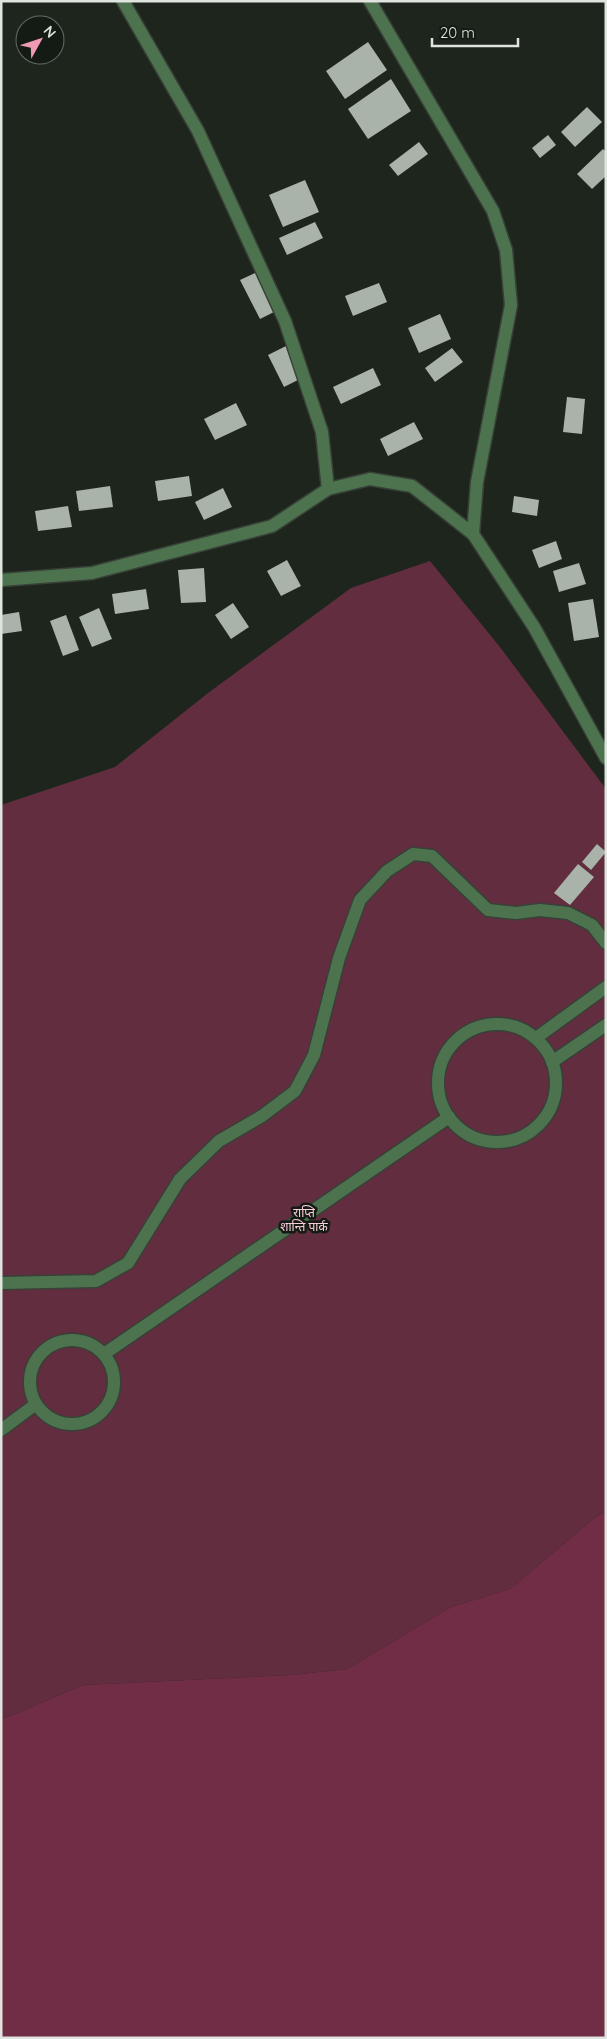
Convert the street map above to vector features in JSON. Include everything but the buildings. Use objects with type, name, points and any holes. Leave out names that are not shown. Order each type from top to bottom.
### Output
[{"type":"street","points":[[123,1],[198,131],[285,321],[322,432],[328,489]]},
{"type":"street","points":[[370,1],[493,210],[506,250],[511,304],[477,482],[472,534]]},
{"type":"street","points":[[1,580],[92,573],[272,526],[328,489],[370,479],[412,486],[472,534],[534,627],[606,758]]},
{"type":"street","points":[[1,1283],[96,1281],[128,1263],[180,1179],[219,1142],[262,1116],[295,1091],[314,1055],[339,958],[360,900],[387,871],[413,854],[432,856],[488,910],[516,913],[540,910],[568,913],[592,925],[606,943]]},
{"type":"street","points":[[536,1038],[606,987]]},
{"type":"street","points":[[490,1024],[506,1024],[522,1029],[536,1038],[546,1049],[556,1076],[556,1090],[552,1104],[545,1117],[536,1127],[524,1136],[496,1142],[482,1140],[469,1135],[455,1125],[445,1112],[439,1096],[438,1080],[441,1063],[448,1049],[459,1036],[473,1028],[490,1024]]},
{"type":"street","points":[[552,1062],[606,1025]]},
{"type":"street","points":[[104,1354],[450,1117]]},
{"type":"street","points":[[64,1340],[78,1340],[90,1344],[104,1354],[113,1373],[114,1385],[112,1396],[106,1407],[98,1415],[85,1422],[72,1424],[58,1422],[46,1415],[36,1404],[31,1391],[30,1378],[33,1365],[40,1353],[51,1345],[64,1340]]},
{"type":"street","points":[[1,1430],[36,1404]]},
{"type":"green space","name":"राप्ति शान्ति पार्क","points":[[430,561],[500,647],[606,789],[606,1512],[597,1516],[510,1589],[451,1607],[347,1669],[291,1675],[83,1685],[1,1720],[1,805],[115,767],[208,693],[351,588]]},
{"type":"shaded area","points":[[606,1512],[606,2038],[1,2038],[1,1720],[83,1685],[291,1675],[347,1669],[451,1607],[510,1589],[597,1516]]}]
